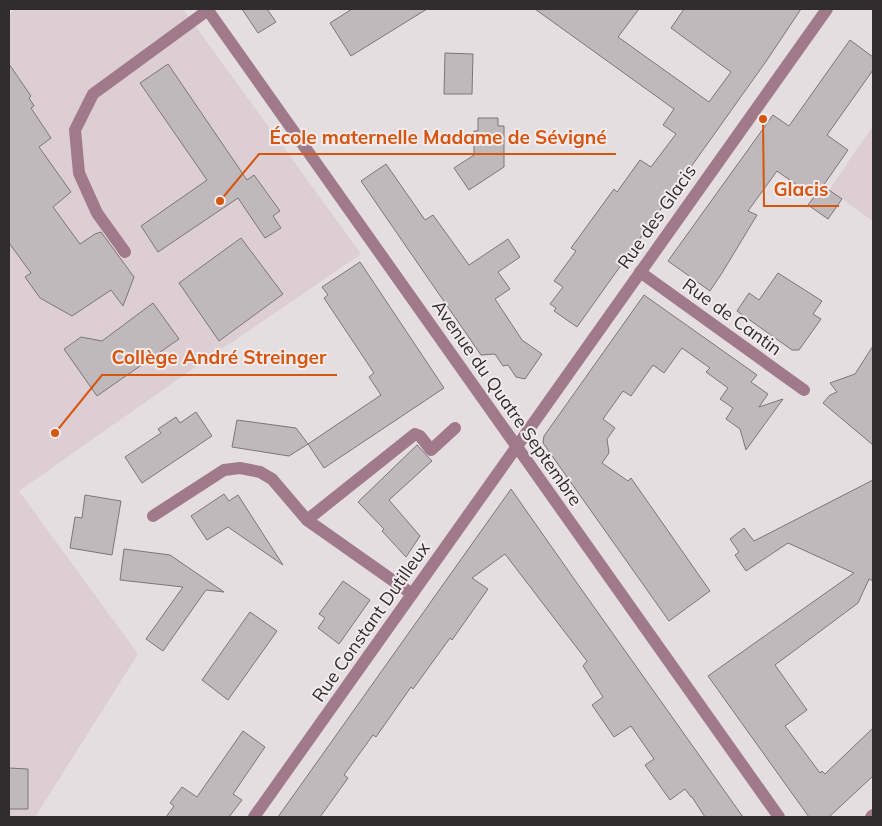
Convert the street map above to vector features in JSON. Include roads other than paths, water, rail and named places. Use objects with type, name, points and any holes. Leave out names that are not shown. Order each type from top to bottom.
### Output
[{"type":"street","name":"Rue des Glacis","points":[[516,447],[827,9]]},
{"type":"street","points":[[125,252],[98,213],[80,173],[75,130],[93,94],[208,10]]},
{"type":"street","name":"Avenue du Quatre Septembre","points":[[208,10],[779,817]]},
{"type":"street","name":"Rue de Cantin","points":[[640,272],[804,390]]},
{"type":"street","points":[[307,520],[415,434],[420,436],[431,450],[455,428]]},
{"type":"street","name":"Rue Constant Dutilleux","points":[[254,817],[516,447]]},
{"type":"street","points":[[153,516],[224,470],[240,468],[260,472],[272,479],[307,520],[412,594]]},
{"type":"place","name":"Glacis","points":[[763,119]]},
{"type":"place","name":"École maternelle Madame de Sévigné","points":[[220,201]]},
{"type":"place","name":"Collège André Streinger","points":[[55,433]]}]
